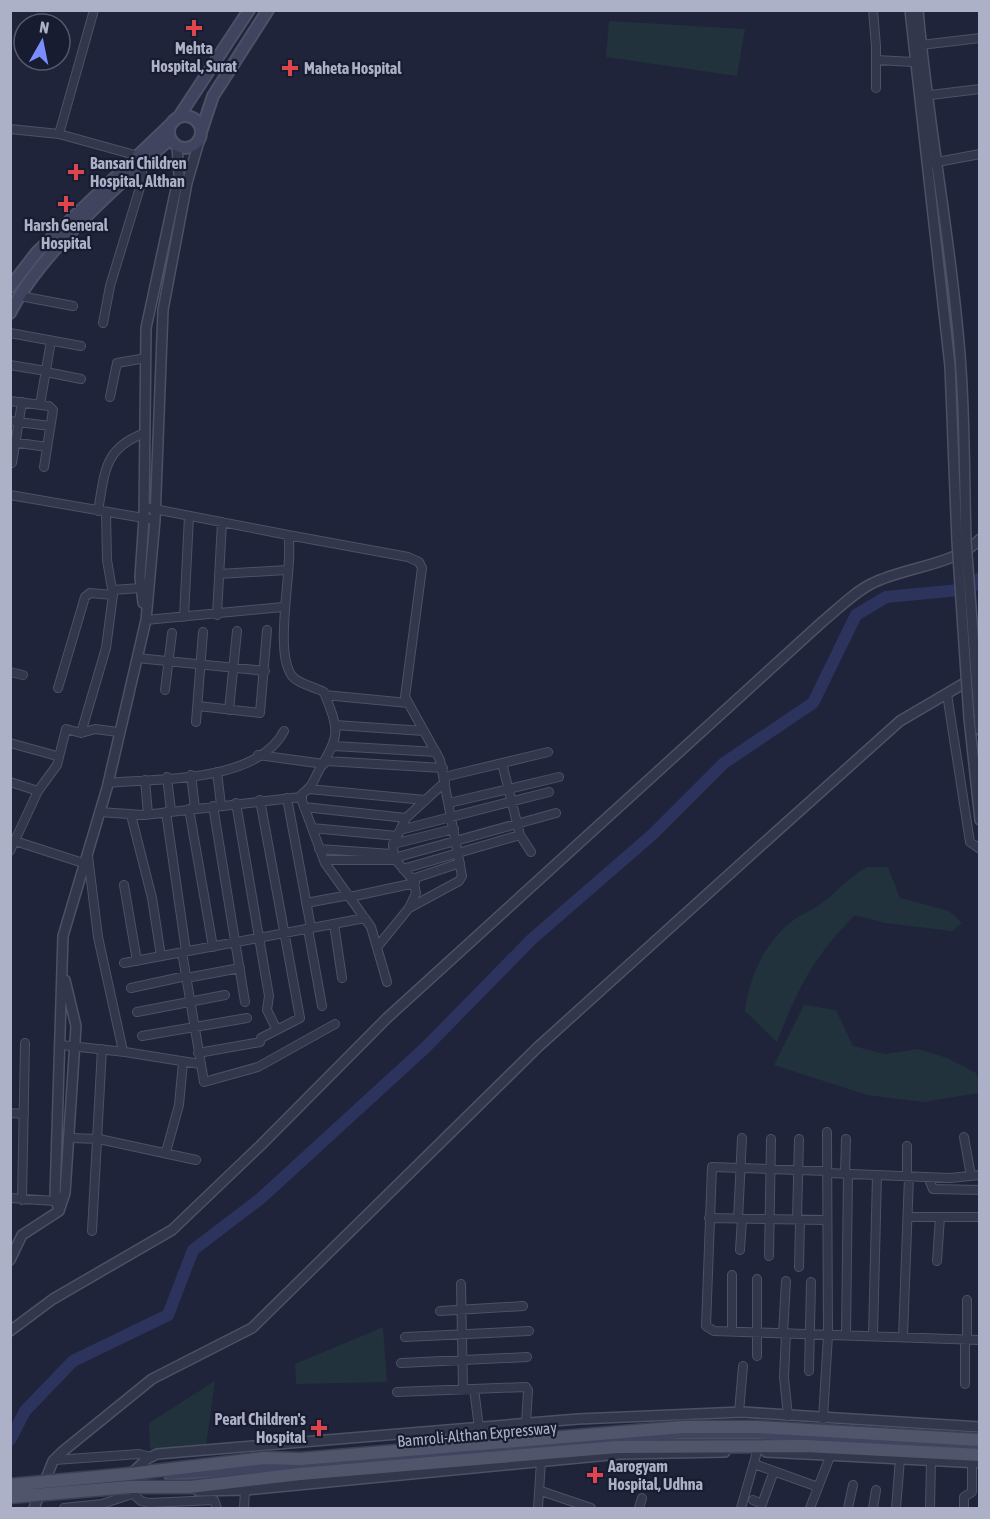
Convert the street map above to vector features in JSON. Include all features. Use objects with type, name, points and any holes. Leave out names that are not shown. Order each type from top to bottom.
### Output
[{"type":"main road","points":[[174,143],[169,129],[249,10]]},
{"type":"main road","points":[[10,287],[37,252],[142,158],[174,143],[193,146],[200,135],[213,96],[268,10]]},
{"type":"main road","points":[[10,314],[20,296],[48,260],[176,119],[193,119],[200,135]]},
{"type":"main road","points":[[10,1485],[131,1474],[264,1458],[300,1459],[683,1427],[757,1427],[980,1440]]},
{"type":"main road","name":"Bamroli-Althan Expressway","points":[[312,1465],[644,1437],[760,1441],[799,1446]]},
{"type":"main road","points":[[799,1446],[977,1460]]},
{"type":"main road","points":[[10,1497],[190,1487],[300,1474],[618,1447],[980,1448]]},
{"type":"main road","points":[[133,1490],[312,1465]]},
{"type":"main road","points":[[131,1474],[187,1474],[312,1465]]},
{"type":"main road","points":[[131,1474],[133,1490]]},
{"type":"street","points":[[59,134],[94,10]]},
{"type":"street","points":[[873,10],[876,88]]},
{"type":"street","points":[[910,10],[914,62],[922,96]]},
{"type":"street","points":[[918,10],[922,96],[930,163],[957,320],[963,381],[961,541],[980,820]]},
{"type":"street","points":[[921,45],[980,38]]},
{"type":"street","points":[[876,60],[914,62]]},
{"type":"street","points":[[922,96],[980,89]]},
{"type":"street","points":[[10,129],[59,134],[142,158],[142,181],[110,286],[103,323]]},
{"type":"street","points":[[59,1211],[56,1201],[63,936],[108,783],[118,732],[146,620],[155,520],[163,310],[187,183],[200,135]]},
{"type":"street","points":[[146,620],[141,588],[146,328],[179,175],[174,143]]},
{"type":"street","points":[[930,163],[979,155]]},
{"type":"street","points":[[20,296],[73,306]]},
{"type":"street","points":[[10,333],[81,346]]},
{"type":"street","points":[[40,405],[51,340]]},
{"type":"street","points":[[110,397],[117,363],[146,358]]},
{"type":"street","points":[[10,365],[81,379]]},
{"type":"street","points":[[10,401],[52,408],[44,467]]},
{"type":"street","points":[[12,463],[15,422],[22,402]]},
{"type":"street","points":[[15,422],[50,426]]},
{"type":"street","points":[[81,733],[106,648],[112,592],[102,512],[110,460],[124,441],[145,432]]},
{"type":"street","points":[[13,442],[47,447]]},
{"type":"street","points":[[10,495],[155,520]]},
{"type":"street","points":[[144,507],[408,556],[419,562],[423,574],[405,697],[443,768],[461,880],[410,908]]},
{"type":"street","points":[[184,617],[189,516]]},
{"type":"street","points":[[217,615],[222,522]]},
{"type":"street","points":[[99,812],[131,815],[168,812],[301,797],[309,789],[333,746],[335,725],[334,715],[325,695],[316,688],[296,681],[289,672],[283,607],[288,535]]},
{"type":"street","points":[[10,1331],[53,1299],[172,1230],[261,1145],[387,1018],[821,623],[870,584],[949,557],[973,546],[980,539]]},
{"type":"street","points":[[219,574],[286,570]]},
{"type":"street","points":[[58,688],[85,597],[90,592],[141,588]]},
{"type":"street","points":[[146,620],[283,607]]},
{"type":"street","points":[[198,706],[260,712],[267,630]]},
{"type":"street","points":[[229,710],[237,631]]},
{"type":"street","points":[[196,722],[203,632]]},
{"type":"street","points":[[165,690],[172,633]]},
{"type":"street","points":[[137,658],[265,671]]},
{"type":"street","points":[[10,672],[23,675]]},
{"type":"street","points":[[34,1509],[55,1460],[152,1379],[252,1329],[538,1047],[900,721],[980,674]]},
{"type":"street","points":[[947,694],[970,842],[980,849]]},
{"type":"street","points":[[325,695],[408,702]]},
{"type":"street","points":[[974,716],[980,730]]},
{"type":"street","points":[[335,725],[424,731]]},
{"type":"street","points":[[10,851],[38,791],[57,765],[57,756],[66,729],[81,733],[95,729],[118,732]]},
{"type":"street","points":[[108,783],[236,768],[280,739],[284,731]]},
{"type":"street","points":[[10,743],[57,756]]},
{"type":"street","points":[[333,746],[436,752]]},
{"type":"street","points":[[378,946],[410,908],[416,893],[414,881],[394,857],[397,837],[406,818],[445,780],[548,752]]},
{"type":"street","points":[[258,755],[325,762],[443,768]]},
{"type":"street","points":[[502,763],[519,835],[531,852]]},
{"type":"street","points":[[217,772],[217,806],[245,1002]]},
{"type":"street","points":[[191,775],[192,809],[213,946]]},
{"type":"street","points":[[167,777],[168,812],[186,977],[203,1080],[208,1083],[258,1067],[335,1024]]},
{"type":"street","points":[[449,803],[559,777]]},
{"type":"street","points":[[145,780],[148,814]]},
{"type":"street","points":[[10,782],[38,791]]},
{"type":"street","points":[[309,789],[425,800]]},
{"type":"street","points":[[397,837],[451,816],[549,792]]},
{"type":"street","points":[[301,797],[324,860],[365,918],[378,946],[387,982]]},
{"type":"street","points":[[287,798],[322,1005]]},
{"type":"street","points":[[198,1053],[260,1042],[261,1038],[300,1018],[261,800]]},
{"type":"street","points":[[236,803],[269,996],[267,1010],[277,1030]]},
{"type":"street","points":[[304,807],[406,818]]},
{"type":"street","points":[[324,860],[394,857],[556,813]]},
{"type":"street","points":[[131,815],[152,898],[161,956]]},
{"type":"street","points":[[312,828],[397,837],[454,829]]},
{"type":"street","points":[[403,869],[519,835]]},
{"type":"street","points":[[15,841],[83,863]]},
{"type":"street","points":[[87,849],[98,937],[123,1051]]},
{"type":"street","points":[[319,849],[394,857]]},
{"type":"street","points":[[306,903],[414,881],[460,863]]},
{"type":"street","points":[[124,885],[137,961]]},
{"type":"street","points":[[124,963],[365,918]]},
{"type":"street","points":[[334,924],[342,978]]},
{"type":"street","points":[[131,988],[240,968]]},
{"type":"street","points":[[11,1257],[22,1235],[59,1211],[65,1193],[71,1137],[76,1019],[62,972]]},
{"type":"street","points":[[137,1012],[190,1004],[225,995]]},
{"type":"street","points":[[142,1036],[247,1018]]},
{"type":"street","points":[[22,1200],[25,1043]]},
{"type":"street","points":[[61,1045],[123,1051],[200,1064]]},
{"type":"street","points":[[93,1231],[102,1049]]},
{"type":"street","points":[[166,1152],[179,1105],[183,1062]]},
{"type":"street","points":[[10,1113],[24,1114]]},
{"type":"street","points":[[823,1419],[828,1335],[827,1132]]},
{"type":"street","points":[[71,1137],[99,1139],[196,1160]]},
{"type":"street","points":[[964,1137],[975,1176],[928,1177],[712,1167],[706,1326],[714,1331],[732,1332],[980,1340]]},
{"type":"street","points":[[740,1250],[742,1138]]},
{"type":"street","points":[[799,1138],[799,1266]]},
{"type":"street","points":[[769,1256],[771,1139]]},
{"type":"street","points":[[846,1139],[846,1335]]},
{"type":"street","points":[[903,1337],[908,1217],[907,1146]]},
{"type":"street","points":[[873,1336],[878,1175]]},
{"type":"street","points":[[928,1177],[933,1189],[980,1190]]},
{"type":"street","points":[[10,1198],[56,1201]]},
{"type":"street","points":[[908,1217],[980,1217]]},
{"type":"street","points":[[937,1261],[940,1217]]},
{"type":"street","points":[[709,1218],[827,1220]]},
{"type":"street","points":[[732,1275],[732,1332]]},
{"type":"street","points":[[757,1279],[757,1356]]},
{"type":"street","points":[[786,1281],[784,1377],[788,1416]]},
{"type":"street","points":[[809,1371],[811,1282]]},
{"type":"street","points":[[460,1284],[463,1389]]},
{"type":"street","points":[[965,1384],[968,1300]]},
{"type":"street","points":[[440,1311],[523,1306]]},
{"type":"street","points":[[405,1337],[530,1331]]},
{"type":"street","points":[[401,1363],[527,1357]]},
{"type":"street","points":[[739,1412],[744,1366]]},
{"type":"street","points":[[397,1392],[526,1387],[528,1390],[526,1424]]},
{"type":"street","points":[[474,1389],[479,1428]]},
{"type":"street","points":[[55,1460],[139,1454],[151,1457],[526,1424],[739,1412],[980,1427]]},
{"type":"street","points":[[64,1509],[102,1504],[133,1490],[245,1490],[620,1454],[757,1452],[799,1446],[831,1454],[931,1461],[977,1460],[972,1492],[964,1497],[964,1509]]},
{"type":"street","points":[[741,1509],[757,1452]]},
{"type":"street","points":[[810,1509],[831,1454]]},
{"type":"street","points":[[131,1474],[151,1457]]},
{"type":"street","points":[[896,1509],[900,1459]]},
{"type":"street","points":[[538,1509],[541,1491],[541,1461]]},
{"type":"street","points":[[930,1509],[931,1461]]},
{"type":"street","points":[[754,1464],[818,1487]]},
{"type":"street","points":[[753,1500],[762,1504],[774,1471]]},
{"type":"street","points":[[848,1509],[853,1485]]},
{"type":"street","points":[[133,1490],[141,1501],[149,1503],[214,1500],[217,1509]]},
{"type":"street","points":[[244,1509],[245,1490]]},
{"type":"street","points":[[873,1509],[876,1490]]},
{"type":"street","points":[[541,1491],[591,1509]]},
{"type":"street","points":[[639,1509],[642,1498]]},
{"type":"shaded area","points":[[609,21],[745,29],[737,76],[606,57]]},
{"type":"shaded area","points":[[867,867],[888,867],[900,898],[949,911],[962,923],[952,931],[885,923],[855,915],[817,959],[792,1005],[777,1042],[745,1011],[750,985],[767,948],[795,919],[820,904]]},
{"type":"shaded area","points":[[804,1005],[836,1010],[853,1046],[885,1054],[918,1049],[947,1058],[976,1073],[979,1080],[979,1093],[923,1102],[867,1095],[774,1065]]},
{"type":"shaded area","points":[[383,1327],[387,1382],[296,1384],[295,1364]]},
{"type":"shaded area","points":[[215,1381],[206,1446],[150,1450],[149,1423]]},
{"type":"waterway","points":[[10,1440],[25,1411],[73,1361],[168,1315],[193,1250],[260,1199],[425,1048],[532,939],[653,834],[724,763],[813,703],[856,615],[886,597],[970,589],[980,578]]},
{"type":"place","name":"Mehta Hospital, Surat","points":[[194,28]]},
{"type":"place","name":"Maheta Hospital","points":[[290,68]]},
{"type":"place","name":"Bansari Children Hospital, Althan","points":[[76,172]]},
{"type":"place","name":"Harsh General Hospital","points":[[66,204]]},
{"type":"place","name":"Pearl Children's Hospital","points":[[319,1428]]},
{"type":"place","name":"Aarogyam Hospital, Udhna","points":[[595,1475]]}]
